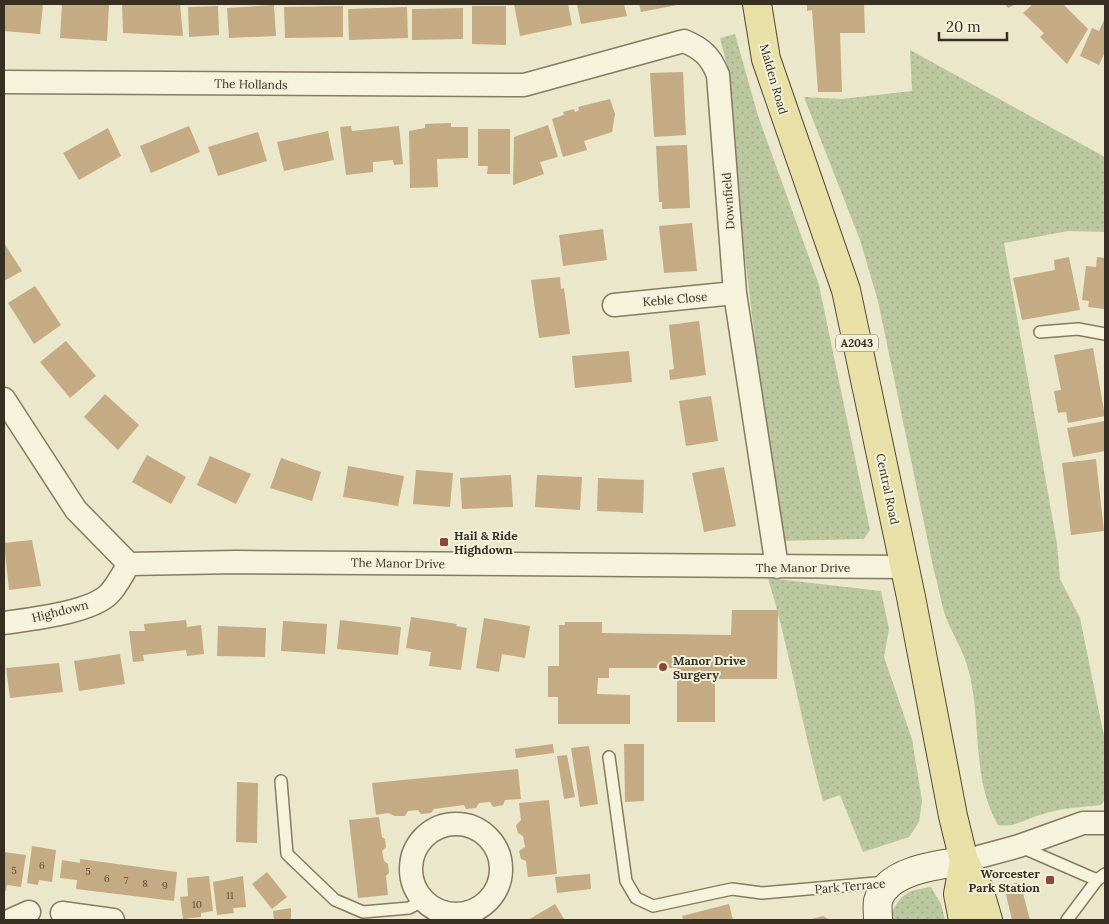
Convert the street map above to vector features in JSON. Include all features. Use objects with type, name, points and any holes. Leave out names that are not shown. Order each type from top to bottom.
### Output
[{"type":"main road","name":"Malden Road","points":[[756,4],[766,59],[788,124]]},
{"type":"main road","name":"Central Road","points":[[788,124],[846,290],[905,567],[964,861],[980,889],[988,920]]},
{"type":"main road","name":"Central Road","points":[[963,920],[958,894],[964,861]]},
{"type":"street","name":"Downfield","points":[[498,86],[524,84],[684,41],[701,48],[712,60],[718,76],[735,293],[778,566]]},
{"type":"street","name":"The Hollands","points":[[4,82],[498,86]]},
{"type":"street","name":"Keble Close","points":[[614,305],[735,293]]},
{"type":"street","points":[[4,399],[76,510],[129,564]]},
{"type":"street","name":"The Manor Drive","points":[[129,564],[236,562],[905,567]]},
{"type":"street","name":"Highdown","points":[[4,623],[42,618],[94,603],[109,594],[129,564]]},
{"type":"street","points":[[964,861],[1019,846],[1083,823],[1105,823]]},
{"type":"street","points":[[453,824],[468,826],[481,831],[492,842],[499,855],[502,870],[499,885],[491,898],[480,908],[458,917],[436,910],[424,900],[416,888],[412,874],[412,860],[418,846],[427,835],[439,828],[453,824]]},
{"type":"street","name":"Park Terrace","points":[[891,882],[921,868],[964,861]]},
{"type":"street","points":[[878,920],[878,901],[891,882]]},
{"type":"street","points":[[62,913],[113,920]]},
{"type":"lane","points":[[1040,332],[1078,329],[1105,334]]},
{"type":"lane","name":"Park Terrace","points":[[609,757],[626,881],[636,898],[653,906],[724,890],[762,893],[891,882]]},
{"type":"lane","points":[[281,781],[287,854],[335,900],[363,912],[409,908],[424,900]]},
{"type":"lane","points":[[1019,846],[1101,877],[1067,920]]},
{"type":"green space","points":[[735,34],[758,116],[819,285],[870,530],[864,539],[779,541],[739,207],[727,65],[720,38]]},
{"type":"green space","points":[[910,50],[1105,157],[1105,232],[1068,231],[1004,243],[1057,544],[1060,579],[1080,618],[1105,741],[1105,799],[1101,805],[1057,810],[1004,826],[998,825],[989,806],[984,787],[980,767],[972,685],[965,658],[946,619],[934,571],[878,301],[860,240],[804,97],[842,99],[912,91]]},
{"type":"green space","points":[[768,578],[881,591],[889,629],[884,657],[912,739],[922,801],[919,822],[909,837],[863,852],[840,795],[823,801]]},
{"type":"green space","points":[[931,887],[941,904],[945,920],[891,920],[890,916],[894,908],[905,894]]},
{"type":"building","points":[[4,4],[43,4],[40,34],[4,31]]},
{"type":"building","points":[[62,4],[109,4],[107,41],[60,38]]},
{"type":"building","points":[[122,4],[180,4],[183,36],[123,33]]},
{"type":"building","points":[[514,4],[568,4],[572,25],[520,36]]},
{"type":"building","points":[[577,4],[624,4],[627,16],[581,24]]},
{"type":"building","points":[[639,4],[677,4],[677,5],[641,12]]},
{"type":"building","points":[[807,4],[864,4],[865,33],[840,33],[842,92],[818,92],[812,10],[807,11]]},
{"type":"building","points":[[1005,4],[1016,4],[1008,8]]},
{"type":"building","points":[[1033,4],[1063,4],[1088,29],[1067,64],[1040,37],[1044,33],[1023,13]]},
{"type":"building","points":[[274,5],[276,36],[229,38],[227,8]]},
{"type":"building","points":[[218,6],[219,35],[189,37],[188,7]]},
{"type":"building","points":[[343,6],[343,37],[285,38],[284,7]]},
{"type":"building","points":[[472,6],[506,6],[506,45],[472,44]]},
{"type":"building","points":[[407,7],[408,38],[349,40],[348,9]]},
{"type":"building","points":[[463,8],[463,39],[412,40],[412,9]]},
{"type":"building","points":[[1105,18],[1105,52],[1099,65],[1080,56],[1092,28],[1099,31]]},
{"type":"building","points":[[683,72],[686,135],[654,137],[650,73]]},
{"type":"building","points":[[610,99],[615,114],[612,132],[584,141],[587,150],[563,157],[552,119],[564,115],[563,112],[574,109],[575,112],[579,110],[578,107]]},
{"type":"building","points":[[451,123],[451,127],[468,127],[468,158],[437,159],[438,187],[410,188],[409,131],[425,128],[425,124]]},
{"type":"building","points":[[548,125],[558,157],[540,162],[544,174],[513,185],[514,137]]},
{"type":"building","points":[[189,126],[200,152],[151,173],[140,146]]},
{"type":"building","points":[[351,126],[352,131],[399,126],[403,164],[394,165],[393,160],[373,162],[373,172],[346,175],[340,127]]},
{"type":"building","points":[[108,128],[121,156],[79,180],[63,153]]},
{"type":"building","points":[[478,129],[510,129],[510,174],[487,174],[488,166],[478,166]]},
{"type":"building","points":[[328,131],[334,160],[284,171],[277,142]]},
{"type":"building","points":[[258,132],[267,161],[218,176],[208,147]]},
{"type":"building","points":[[687,145],[690,208],[662,209],[662,202],[659,202],[656,146]]},
{"type":"building","points":[[692,223],[697,271],[664,273],[659,226]]},
{"type":"building","points":[[603,229],[607,260],[563,266],[559,235]]},
{"type":"building","points":[[4,243],[22,271],[4,281]]},
{"type":"building","points":[[1069,257],[1080,310],[1022,320],[1013,278],[1055,270],[1054,260]]},
{"type":"building","points":[[1097,257],[1105,258],[1105,309],[1088,307],[1089,301],[1082,300],[1086,266],[1096,267]]},
{"type":"building","points":[[560,277],[561,289],[564,288],[570,334],[539,338],[531,280]]},
{"type":"building","points":[[35,286],[61,325],[34,344],[8,303]]},
{"type":"building","points":[[699,321],[706,375],[670,380],[669,370],[674,369],[669,325]]},
{"type":"building","points":[[66,341],[96,376],[70,398],[40,362]]},
{"type":"building","points":[[1093,348],[1105,416],[1068,423],[1066,412],[1058,413],[1054,391],[1061,390],[1054,355]]},
{"type":"building","points":[[629,351],[632,382],[575,388],[572,356]]},
{"type":"building","points":[[105,394],[139,425],[118,450],[84,417]]},
{"type":"building","points":[[711,396],[718,441],[686,446],[679,401]]},
{"type":"building","points":[[1105,421],[1105,451],[1073,457],[1067,428]]},
{"type":"building","points":[[147,455],[186,477],[171,504],[132,482]]},
{"type":"building","points":[[210,456],[251,474],[236,504],[197,485]]},
{"type":"building","points":[[281,458],[321,472],[312,501],[270,488]]},
{"type":"building","points":[[1096,459],[1104,531],[1071,535],[1062,463]]},
{"type":"building","points":[[348,466],[404,476],[398,506],[343,497]]},
{"type":"building","points":[[724,467],[736,526],[704,532],[692,473]]},
{"type":"building","points":[[416,470],[453,473],[450,507],[413,504]]},
{"type":"building","points":[[511,475],[513,507],[462,509],[460,478]]},
{"type":"building","points":[[537,475],[582,477],[580,510],[535,507]]},
{"type":"building","points":[[598,478],[644,480],[643,513],[597,511]]},
{"type":"building","points":[[32,540],[41,586],[9,590],[4,543]]},
{"type":"building","name":"Manor Drive Surgery","points":[[732,610],[778,610],[777,679],[715,679],[715,722],[677,722],[677,668],[609,668],[609,678],[598,678],[597,694],[630,695],[630,724],[558,724],[558,697],[548,697],[548,666],[559,666],[559,625],[565,625],[565,622],[602,622],[602,633],[731,635]]},
{"type":"building","points":[[411,617],[457,624],[456,626],[467,628],[461,670],[429,666],[431,652],[406,648]]},
{"type":"building","points":[[484,618],[530,626],[525,658],[502,654],[499,672],[476,668]]},
{"type":"building","points":[[186,620],[187,627],[201,625],[204,654],[187,656],[186,650],[143,655],[144,661],[133,662],[129,631],[145,631],[144,624]]},
{"type":"building","points":[[340,620],[401,627],[398,655],[337,649]]},
{"type":"building","points":[[283,621],[327,624],[325,654],[281,651]]},
{"type":"building","points":[[218,626],[266,628],[265,657],[217,656]]},
{"type":"building","points":[[120,654],[125,684],[79,691],[74,661]]},
{"type":"building","points":[[59,663],[63,692],[10,698],[6,668]]},
{"type":"building","points":[[553,744],[554,753],[516,758],[515,749]]},
{"type":"building","points":[[624,744],[644,744],[644,801],[625,802]]},
{"type":"building","points":[[589,746],[598,804],[580,807],[571,748]]},
{"type":"building","points":[[567,755],[575,797],[564,799],[557,756]]},
{"type":"building","points":[[518,769],[521,799],[505,800],[503,805],[493,807],[490,802],[479,803],[476,808],[466,809],[464,805],[434,809],[431,813],[421,814],[418,810],[408,811],[405,816],[395,816],[388,813],[376,815],[372,783]]},
{"type":"building","points":[[237,782],[258,783],[257,843],[236,842]]},
{"type":"building","points":[[549,800],[557,874],[528,877],[526,861],[521,859],[519,851],[525,847],[523,836],[518,833],[516,825],[521,820],[519,803]]},
{"type":"building","points":[[379,817],[382,837],[385,839],[386,847],[382,851],[384,861],[388,864],[389,873],[386,876],[388,895],[358,898],[349,820]]},
{"type":"building","points":[[32,846],[56,850],[52,882],[39,880],[38,885],[27,883]]},
{"type":"building","points":[[4,852],[26,855],[21,887],[7,885],[6,891],[4,891]]},
{"type":"building","points":[[80,859],[177,872],[174,901],[76,889],[77,880],[60,878],[62,860],[80,863]]},
{"type":"building","points":[[267,872],[287,897],[272,909],[252,884]]},
{"type":"building","points":[[590,874],[591,889],[557,893],[555,877]]},
{"type":"building","points":[[209,876],[213,911],[201,913],[201,917],[183,919],[180,897],[188,896],[187,878]]},
{"type":"building","points":[[243,876],[246,907],[233,908],[234,913],[217,915],[213,882]]},
{"type":"building","points":[[1020,882],[1030,920],[1012,920],[1004,886]]},
{"type":"building","points":[[555,904],[564,919],[528,920]]},
{"type":"building","points":[[729,904],[733,920],[683,920],[682,916]]},
{"type":"building","points":[[291,908],[291,920],[274,920],[273,911]]},
{"type":"building","points":[[823,916],[830,920],[808,920]]},
{"type":"place","name":"Hail & Ride Highdown","points":[[444,542]]},
{"type":"place","name":"Manor Drive Surgery","points":[[663,667]]},
{"type":"place","name":"Worcester Park Station","points":[[1050,880]]}]
